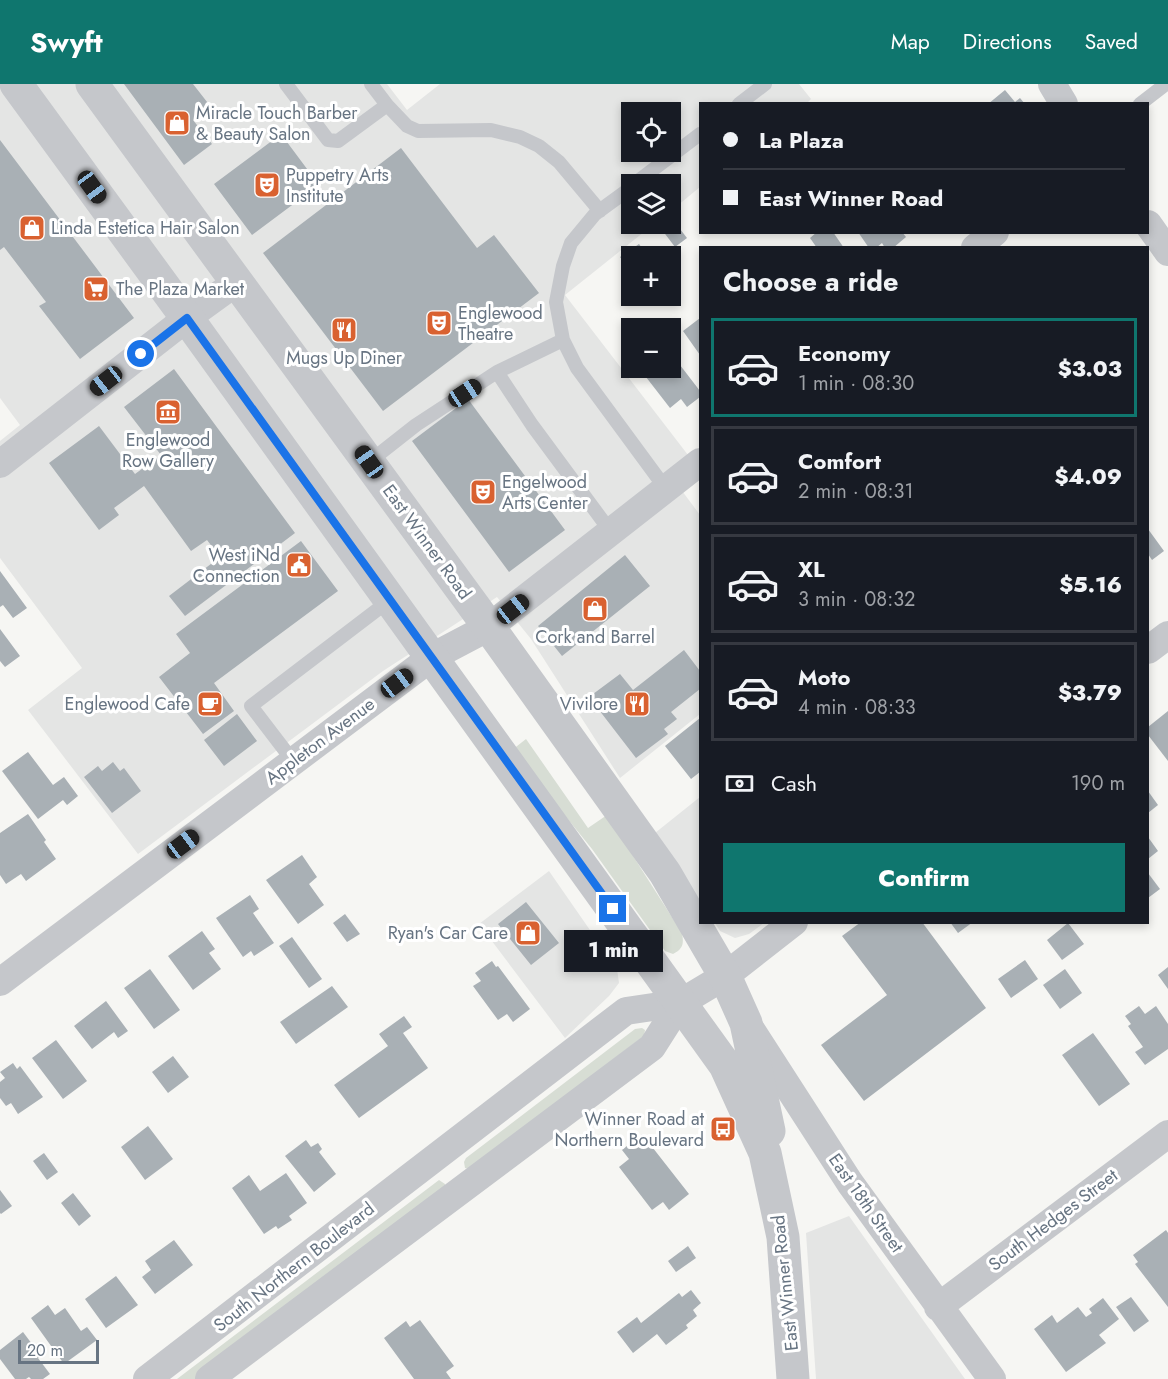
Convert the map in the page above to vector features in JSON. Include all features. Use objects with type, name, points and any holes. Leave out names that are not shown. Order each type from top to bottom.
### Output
[{"type":"street","name":"East Winner Road","points":[[16,84],[432,657],[724,1065],[765,1153],[783,1237],[793,1379]]},
{"type":"street","name":"East Winner Road","points":[[92,84],[238,281],[665,873],[725,976],[746,1023],[770,1130],[765,1153]]},
{"type":"street","points":[[1052,84],[1063,102]]},
{"type":"street","points":[[1149,225],[1168,252]]},
{"type":"street","points":[[978,246],[992,234]]},
{"type":"street","points":[[0,464],[238,281]]},
{"type":"street","name":"Appleton Avenue","points":[[0,982],[432,657],[489,627],[699,463]]},
{"type":"street","points":[[1149,650],[1168,635]]},
{"type":"street","name":"South Northern Boulevard","points":[[147,1379],[626,1011],[680,1003],[725,976],[791,924]]},
{"type":"street","name":"South Northern Boulevard","points":[[209,1379],[652,1047],[680,1003]]},
{"type":"street","name":"East 18th Street","points":[[746,1023],[850,1183],[992,1379]]},
{"type":"street","name":"South Hedges Street","points":[[938,1306],[1168,1134]]},
{"type":"street","points":[[440,1155],[464,1187]]},
{"type":"lane","points":[[286,84],[328,140],[338,141],[387,105]]},
{"type":"lane","points":[[371,84],[407,126],[418,131],[491,130],[520,137],[539,146],[559,162],[600,211]]},
{"type":"lane","points":[[742,102],[765,84]]},
{"type":"lane","points":[[1143,102],[1166,84]]},
{"type":"lane","points":[[648,174],[699,135]]},
{"type":"lane","points":[[621,195],[600,211],[571,243],[563,266],[556,302],[563,340],[577,368],[666,489]]},
{"type":"lane","points":[[369,462],[416,425],[498,372],[563,340]]},
{"type":"lane","points":[[498,372],[532,425],[610,532]]},
{"type":"lane","points":[[293,761],[251,706],[390,600]]},
{"type":"shaded area","points":[[0,84],[387,84],[407,110],[440,84],[799,84],[811,99],[808,102],[699,102],[699,188],[681,203],[681,174],[621,174],[621,234],[641,234],[626,246],[621,246],[621,250],[565,295],[621,368],[621,378],[629,378],[688,455],[668,472],[699,514],[699,715],[620,778],[531,639],[497,597],[383,671],[138,854],[28,710],[82,668],[0,558],[0,441],[20,425],[0,398]]},
{"type":"shaded area","points":[[526,739],[588,828],[607,815],[682,933],[682,946],[679,950],[673,954],[665,951],[592,849],[512,750]]},
{"type":"shaded area","points":[[699,798],[699,899],[655,833]]},
{"type":"shaded area","points":[[549,871],[617,969],[619,983],[609,996],[565,1038],[479,924]]},
{"type":"shaded area","points":[[716,924],[763,924],[749,934],[735,938],[720,931]]},
{"type":"shaded area","points":[[635,1029],[645,1030],[644,1036],[469,1169],[465,1168],[466,1158]]},
{"type":"shaded area","points":[[439,1180],[445,1184],[445,1187],[196,1379],[177,1379]]},
{"type":"shaded area","points":[[849,1216],[965,1379],[816,1379],[806,1233]]},
{"type":"building","points":[[124,84],[193,84],[211,107],[193,120],[212,144],[184,165]]},
{"type":"building","points":[[1005,90],[1015,102],[990,102]]},
{"type":"building","name":"Puppetry Arts Institute","points":[[281,134],[319,185],[252,235],[214,184]]},
{"type":"building","points":[[0,140],[134,318],[80,359],[39,306],[46,302],[4,247],[0,250]]},
{"type":"building","points":[[401,148],[477,248],[494,235],[539,293],[383,411],[263,253]]},
{"type":"building","points":[[681,230],[687,238],[674,246],[665,234],[681,234]]},
{"type":"building","points":[[815,234],[834,234],[843,246],[816,246],[810,238]]},
{"type":"building","points":[[859,234],[904,234],[906,237],[895,246],[884,246],[882,243],[878,246],[868,246]]},
{"type":"building","points":[[699,319],[699,354],[683,331]]},
{"type":"building","points":[[681,366],[699,390],[699,398],[687,407],[681,399],[670,408],[647,378],[681,378]]},
{"type":"building","points":[[174,369],[295,533],[185,616],[169,596],[220,557],[207,540],[191,551],[144,486],[114,508],[119,515],[99,530],[49,463],[99,426],[135,474],[161,455],[124,407]]},
{"type":"building","points":[[468,399],[565,530],[509,572],[412,441]]},
{"type":"building","points":[[1149,530],[1164,551],[1152,560],[1149,556]]},
{"type":"building","points":[[301,541],[338,591],[214,683],[234,711],[203,734],[159,677],[190,653],[176,634]]},
{"type":"building","points":[[625,555],[650,586],[562,656],[538,626]]},
{"type":"building","points":[[0,571],[27,608],[13,618],[3,605],[0,607]]},
{"type":"building","points":[[0,629],[20,656],[5,667],[0,661]]},
{"type":"building","name":"Vivilore","points":[[684,650],[699,670],[699,690],[671,712],[677,719],[664,729],[668,734],[636,758],[589,697],[620,674],[633,690]]},
{"type":"building","points":[[1168,711],[1168,761],[1149,736],[1149,726]]},
{"type":"building","points":[[237,714],[257,741],[224,766],[204,740]]},
{"type":"building","points":[[699,719],[699,773],[691,779],[665,746]]},
{"type":"building","points":[[28,752],[53,785],[64,777],[78,796],[67,805],[63,800],[38,819],[2,771]]},
{"type":"building","points":[[113,762],[120,771],[124,768],[141,791],[112,813],[84,777],[98,766],[102,771]]},
{"type":"building","points":[[1149,792],[1158,805],[1149,812]]},
{"type":"building","points":[[28,814],[56,859],[26,881],[21,874],[6,884],[0,875],[0,833]]},
{"type":"building","points":[[1149,838],[1158,851],[1149,858]]},
{"type":"building","points":[[302,855],[317,877],[309,884],[324,905],[298,924],[266,880]]},
{"type":"building","points":[[1149,874],[1160,889],[1149,897]]},
{"type":"building","points":[[250,895],[259,909],[253,913],[274,943],[254,956],[251,951],[243,957],[216,918]]},
{"type":"building","name":"Ryan's Car Care","points":[[526,902],[559,943],[531,965],[498,924]]},
{"type":"building","points":[[345,914],[360,934],[347,942],[333,923]]},
{"type":"building","points":[[858,924],[923,924],[986,1008],[864,1101],[821,1045],[887,995],[842,936]]},
{"type":"building","points":[[951,924],[970,924],[958,933]]},
{"type":"building","points":[[1069,924],[1084,944],[1062,960],[1047,940]]},
{"type":"building","points":[[202,931],[215,949],[209,953],[221,969],[193,990],[168,956]]},
{"type":"building","points":[[292,937],[322,979],[309,988],[279,946]]},
{"type":"building","points":[[1025,960],[1038,979],[1011,998],[998,979]]},
{"type":"building","points":[[492,961],[530,1009],[513,1022],[507,1014],[498,1020],[473,986],[481,981],[475,973]]},
{"type":"building","points":[[1168,967],[1168,989],[1158,975]]},
{"type":"building","points":[[150,969],[180,1010],[154,1029],[124,988]]},
{"type":"building","points":[[1065,969],[1082,993],[1060,1009],[1043,985]]},
{"type":"building","points":[[332,986],[348,1007],[296,1044],[280,1022]]},
{"type":"building","points":[[106,1001],[128,1031],[118,1038],[114,1032],[92,1049],[74,1026]]},
{"type":"building","points":[[1139,1006],[1145,1014],[1156,1006],[1168,1024],[1168,1049],[1145,1065],[1135,1052],[1143,1047],[1128,1026],[1131,1024],[1125,1016]]},
{"type":"building","points":[[404,1016],[412,1027],[403,1033],[428,1068],[359,1118],[334,1085],[388,1046],[379,1034]]},
{"type":"building","points":[[1093,1033],[1130,1084],[1099,1106],[1062,1055]]},
{"type":"building","points":[[56,1040],[87,1081],[63,1099],[32,1058]]},
{"type":"building","points":[[173,1056],[189,1077],[168,1093],[152,1072]]},
{"type":"building","points":[[13,1063],[17,1069],[20,1066],[43,1097],[18,1114],[11,1103],[6,1106],[0,1098],[0,1082],[5,1078],[0,1072]]},
{"type":"building","points":[[148,1126],[173,1159],[145,1180],[121,1147]]},
{"type":"building","points":[[642,1134],[689,1194],[669,1210],[663,1202],[652,1210],[619,1167],[629,1159],[622,1150]]},
{"type":"building","points":[[306,1140],[311,1147],[318,1143],[322,1149],[319,1152],[336,1174],[314,1192],[285,1156]]},
{"type":"building","points":[[44,1153],[58,1172],[47,1180],[33,1161]]},
{"type":"building","points":[[286,1173],[307,1203],[289,1216],[292,1220],[264,1234],[232,1188],[249,1175],[260,1191]]},
{"type":"building","points":[[0,1190],[12,1206],[1,1214],[0,1213]]},
{"type":"building","points":[[73,1193],[91,1216],[79,1226],[61,1203]]},
{"type":"building","points":[[1166,1230],[1168,1233],[1168,1307],[1135,1264],[1138,1262],[1133,1255]]},
{"type":"building","points":[[174,1240],[193,1265],[155,1294],[142,1277],[151,1270],[145,1261]]},
{"type":"building","points":[[688,1246],[696,1258],[676,1272],[668,1261]]},
{"type":"building","points":[[116,1276],[138,1305],[106,1328],[85,1299]]},
{"type":"building","points":[[691,1290],[701,1303],[693,1310],[697,1316],[686,1325],[688,1328],[666,1345],[657,1334],[633,1353],[617,1332],[637,1317],[641,1323],[679,1293],[682,1297]]},
{"type":"building","points":[[1131,1297],[1149,1321],[1134,1332],[1116,1307]]},
{"type":"building","points":[[1103,1298],[1119,1319],[1099,1335],[1106,1343],[1066,1372],[1034,1329],[1052,1315],[1057,1323],[1078,1307],[1086,1317],[1092,1313],[1089,1309]]},
{"type":"building","points":[[48,1305],[55,1315],[65,1308],[81,1331],[87,1327],[97,1340],[64,1364],[31,1318]]},
{"type":"building","points":[[420,1320],[454,1366],[446,1372],[451,1379],[414,1379],[384,1338],[406,1321],[410,1327]]},
{"type":"building","points":[[23,1332],[41,1356],[38,1358],[50,1374],[43,1379],[29,1377],[15,1379],[0,1359],[0,1350]]},
{"type":"place","name":"Miracle Touch Barber & Beauty Salon","points":[[177,123]]},
{"type":"place","name":"Puppetry Arts Institute","points":[[267,185]]},
{"type":"place","name":"Linda Estetica Hair Salon","points":[[32,228]]},
{"type":"place","name":"The Plaza Market","points":[[96,289]]},
{"type":"place","name":"Englewood Theatre","points":[[439,323]]},
{"type":"place","name":"Mugs Up Diner","points":[[344,330]]},
{"type":"place","name":"Englewood Row Gallery","points":[[168,412]]},
{"type":"place","name":"Engelwood Arts Center","points":[[483,492]]},
{"type":"place","name":"West iNd Connection","points":[[299,565]]},
{"type":"place","name":"Cork and Barrel","points":[[595,609]]},
{"type":"place","name":"Englewood Cafe","points":[[210,704]]},
{"type":"place","name":"Vivilore","points":[[637,704]]},
{"type":"place","name":"Ryan's Car Care","points":[[528,933]]},
{"type":"place","name":"Winner Road at Northern Boulevard","points":[[723,1129]]},
{"type":"route","points":[[141,354],[187,318],[613,909]]}]
